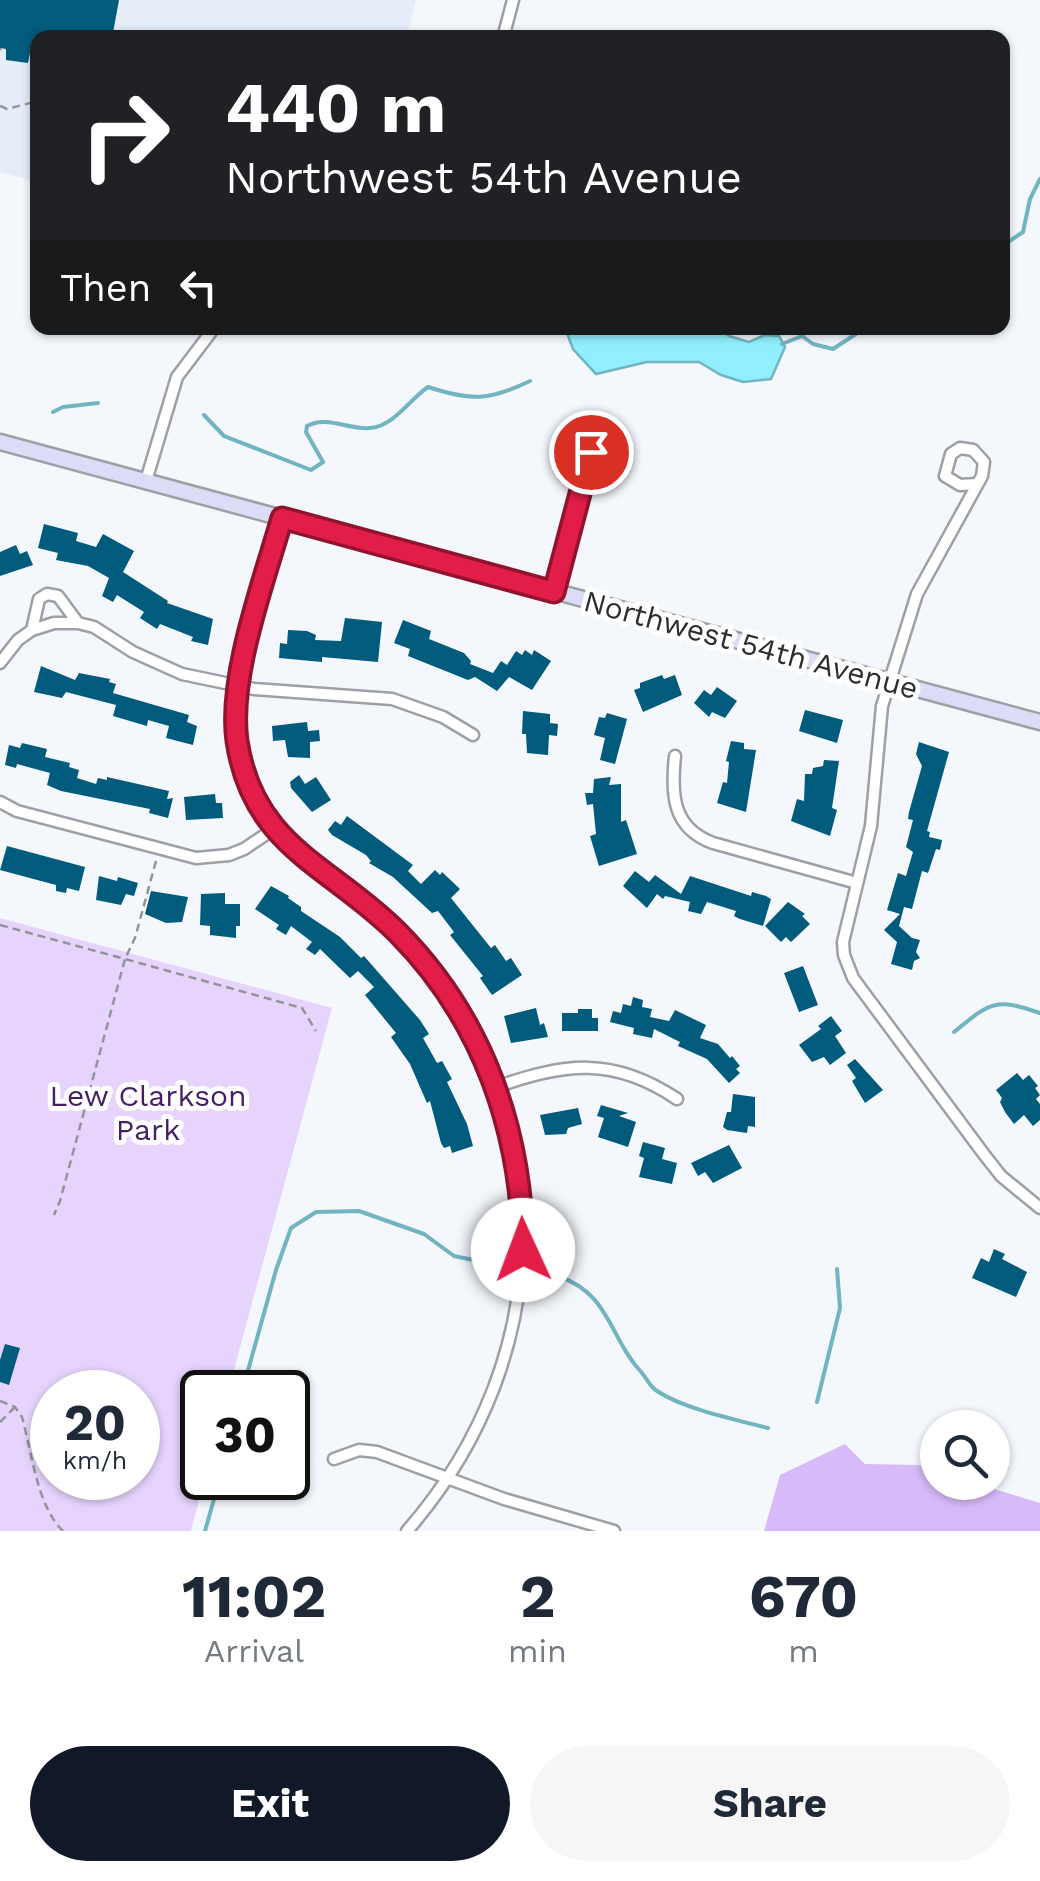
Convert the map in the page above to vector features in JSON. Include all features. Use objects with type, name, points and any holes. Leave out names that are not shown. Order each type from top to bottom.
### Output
[{"type":"street","points":[[505,30],[513,0]]},
{"type":"street","points":[[146,481],[178,377],[209,335]]},
{"type":"street","name":"Northwest 54th Avenue","points":[[0,442],[1040,722]]},
{"type":"street","points":[[554,592],[591,452]]},
{"type":"street","points":[[977,484],[917,594],[888,682],[880,716],[871,826],[843,942],[848,969],[982,1153],[1040,1208]]},
{"type":"street","points":[[282,518],[239,686],[236,712],[242,762],[255,798],[274,829],[304,860],[370,907],[421,958],[463,1017],[496,1087],[519,1176],[523,1214],[520,1288],[504,1366],[486,1412],[449,1480],[407,1531]]},
{"type":"street","points":[[32,630],[39,599],[47,594],[58,596],[78,623]]},
{"type":"street","points":[[0,663],[18,640],[32,630],[54,623],[78,623],[94,628],[158,665],[206,680],[392,699],[443,717],[473,734]]},
{"type":"street","points":[[674,756],[672,799],[677,813],[694,834],[713,843],[857,884]]},
{"type":"street","points":[[0,802],[17,811],[196,858],[213,858],[244,849],[274,829]]},
{"type":"street","points":[[496,1087],[552,1069],[596,1067],[639,1077],[677,1099]]},
{"type":"street","points":[[334,1459],[359,1450],[377,1452],[449,1480],[614,1531]]},
{"type":"path","points":[[0,106],[8,109],[30,103]]},
{"type":"path","points":[[54,1215],[158,850]]},
{"type":"path","points":[[0,924],[302,1008],[316,1031]]},
{"type":"path","points":[[0,1400],[16,1407],[22,1417],[42,1498],[63,1531]]},
{"type":"path","points":[[0,1422],[16,1407]]},
{"type":"shaded area","points":[[0,0],[416,0],[408,30],[30,30],[30,180],[0,172]]},
{"type":"shaded area","points":[[845,1444],[865,1464],[920,1465],[920,1500],[1010,1500],[1010,1494],[1040,1503],[1040,1531],[764,1531],[780,1475]]},
{"type":"green space","name":"Lew Clarkson Park","points":[[0,918],[332,1008],[234,1370],[180,1370],[180,1500],[199,1500],[191,1531],[0,1531]]},
{"type":"water","points":[[568,335],[728,335],[749,342],[765,335],[779,336],[785,347],[771,379],[743,382],[699,362],[647,362],[596,374],[573,349]]},
{"type":"building","points":[[0,0],[119,0],[113,30],[30,30],[28,63],[6,60],[6,49],[0,48]]},
{"type":"building","points":[[44,524],[78,533],[76,541],[96,547],[103,534],[134,551],[123,572],[167,603],[213,619],[208,645],[191,641],[193,637],[160,624],[157,629],[140,618],[144,612],[117,595],[113,602],[102,596],[109,578],[88,566],[56,560],[58,553],[38,548]]},
{"type":"building","points":[[16,545],[20,554],[27,551],[33,565],[0,576],[0,552]]},
{"type":"building","points":[[345,618],[382,622],[378,662],[279,658],[280,643],[287,644],[288,630],[307,631],[316,635],[315,640],[341,641]]},
{"type":"building","points":[[403,620],[431,631],[429,639],[464,653],[470,664],[493,673],[501,661],[507,665],[516,651],[522,655],[525,650],[532,655],[534,650],[551,661],[532,690],[509,677],[497,691],[475,677],[468,680],[408,656],[410,649],[394,643]]},
{"type":"building","points":[[41,666],[75,680],[79,673],[110,679],[116,684],[113,693],[189,715],[187,722],[197,726],[193,745],[166,738],[169,726],[148,720],[147,726],[113,716],[116,705],[66,692],[62,698],[34,692]]},
{"type":"building","points":[[662,675],[664,679],[675,675],[682,695],[643,712],[634,690],[640,688],[640,683]]},
{"type":"building","points":[[717,687],[737,701],[725,718],[712,712],[709,717],[694,703],[704,690],[711,695]]},
{"type":"building","points":[[805,710],[843,720],[837,743],[799,731]]},
{"type":"building","points":[[523,711],[550,714],[550,723],[558,724],[557,736],[549,735],[548,755],[527,753],[526,734],[522,734]]},
{"type":"building","points":[[607,713],[627,719],[615,764],[600,760],[605,738],[594,735],[599,717],[605,718]]},
{"type":"building","points":[[307,722],[308,731],[319,730],[320,741],[310,742],[310,758],[288,757],[285,740],[273,741],[272,726]]},
{"type":"building","points":[[731,741],[744,743],[744,749],[756,750],[746,812],[717,803],[723,782],[727,783],[726,761]]},
{"type":"building","points":[[919,742],[949,752],[927,831],[929,837],[942,840],[940,850],[936,849],[928,873],[922,871],[912,909],[904,907],[899,926],[920,940],[916,952],[920,958],[914,961],[912,970],[891,964],[897,942],[884,930],[900,914],[887,910],[898,873],[906,876],[913,852],[906,847],[913,820],[908,819],[909,812],[922,766],[916,754]]},
{"type":"building","points":[[22,743],[47,749],[45,757],[70,763],[69,767],[79,770],[77,778],[96,784],[98,778],[107,777],[169,791],[167,799],[173,798],[168,818],[149,813],[150,809],[61,791],[47,785],[50,773],[17,764],[16,768],[5,765],[9,745],[20,748]]},
{"type":"building","points":[[824,760],[839,761],[832,808],[837,810],[830,836],[791,821],[797,799],[804,801],[805,774],[823,766]]},
{"type":"building","points":[[299,775],[305,784],[316,777],[331,800],[312,812],[291,788],[290,782]]},
{"type":"building","points":[[611,777],[609,785],[621,784],[621,822],[626,820],[637,854],[599,866],[590,836],[596,834],[593,804],[587,805],[585,793],[593,793],[594,779]]},
{"type":"building","points":[[215,794],[216,803],[222,803],[223,818],[186,820],[184,797]]},
{"type":"building","points":[[347,816],[413,865],[408,871],[421,884],[435,870],[440,875],[442,872],[460,889],[451,898],[491,948],[495,945],[506,961],[511,958],[522,975],[492,995],[438,911],[432,913],[393,877],[369,863],[366,855],[332,835],[328,830],[335,821],[341,825]]},
{"type":"building","points":[[7,846],[85,867],[79,891],[56,891],[56,885],[0,870]]},
{"type":"building","points":[[635,871],[649,882],[655,875],[681,894],[690,876],[751,896],[752,892],[766,896],[771,899],[763,926],[734,916],[736,911],[707,902],[701,914],[688,911],[690,902],[665,896],[663,899],[657,894],[647,908],[623,886]]},
{"type":"building","points":[[99,876],[138,883],[134,896],[126,894],[121,905],[96,900]]},
{"type":"building","points":[[271,886],[289,896],[301,911],[340,937],[361,958],[364,956],[420,1020],[429,1034],[423,1038],[437,1063],[442,1061],[452,1079],[447,1082],[473,1146],[452,1153],[450,1146],[444,1148],[430,1101],[427,1103],[410,1064],[391,1037],[396,1033],[365,995],[374,987],[358,971],[350,978],[320,949],[315,955],[306,949],[312,942],[291,926],[286,935],[276,929],[279,925],[255,909]]},
{"type":"building","points":[[151,891],[188,897],[182,922],[166,923],[145,914]]},
{"type":"building","points":[[225,893],[225,904],[240,904],[236,938],[210,935],[210,926],[200,925],[201,894]]},
{"type":"building","points":[[788,902],[805,914],[802,916],[810,924],[791,942],[786,937],[781,942],[765,926]]},
{"type":"building","points":[[803,966],[818,1005],[799,1012],[784,973]]},
{"type":"building","points":[[633,997],[643,1000],[642,1007],[652,1009],[650,1017],[669,1021],[675,1010],[706,1025],[700,1038],[718,1044],[732,1056],[740,1073],[729,1083],[707,1059],[678,1046],[680,1042],[654,1029],[652,1038],[633,1034],[634,1028],[610,1022],[613,1011],[621,1013],[623,1004],[631,1006]]},
{"type":"building","points":[[536,1008],[548,1037],[511,1043],[504,1016]]},
{"type":"building","points":[[578,1009],[592,1009],[592,1018],[598,1018],[598,1031],[562,1031],[562,1013],[578,1013]]},
{"type":"building","points":[[831,1016],[842,1031],[835,1036],[846,1053],[830,1065],[824,1057],[812,1062],[799,1045]]},
{"type":"building","points":[[855,1059],[883,1090],[865,1103],[847,1065]]},
{"type":"building","points":[[1017,1073],[1023,1080],[1029,1075],[1038,1086],[1035,1088],[1040,1095],[1036,1099],[1040,1120],[1033,1126],[1024,1115],[1014,1124],[996,1090]]},
{"type":"building","points":[[733,1094],[755,1097],[755,1127],[748,1126],[747,1133],[723,1127],[727,1112],[731,1112]]},
{"type":"building","points":[[601,1105],[628,1113],[619,1116],[636,1122],[628,1147],[598,1137],[604,1118],[597,1116]]},
{"type":"building","points":[[578,1108],[582,1124],[568,1128],[566,1134],[545,1135],[540,1115]]},
{"type":"building","points":[[643,1142],[665,1148],[662,1159],[677,1163],[672,1184],[639,1177]]},
{"type":"building","points":[[729,1145],[742,1168],[713,1183],[705,1172],[698,1176],[691,1163]]},
{"type":"building","points":[[994,1249],[1005,1254],[1002,1259],[1027,1272],[1016,1297],[972,1278],[981,1258],[989,1262]]},
{"type":"building","points":[[5,1344],[20,1348],[9,1385],[0,1382]]},
{"type":"waterway","points":[[1010,241],[1023,232],[1030,199],[1040,179]]},
{"type":"waterway","points":[[782,344],[802,336],[813,344],[833,349],[854,335]]},
{"type":"waterway","points":[[204,415],[224,436],[311,470],[323,462],[306,432],[307,426],[330,422],[370,428],[394,417],[428,387],[480,397],[530,381]]},
{"type":"waterway","points":[[53,412],[98,403]]},
{"type":"waterway","points":[[954,1032],[985,1009],[1002,1004],[1040,1013]]},
{"type":"waterway","points":[[248,1370],[291,1228],[316,1212],[359,1211],[424,1234],[454,1256],[483,1262]]},
{"type":"waterway","points":[[817,1402],[840,1308],[837,1269]]},
{"type":"waterway","points":[[558,1276],[575,1284],[599,1305],[631,1360],[655,1389],[696,1409],[768,1428]]},
{"type":"waterway","points":[[205,1531],[214,1500]]},
{"type":"route","points":[[523,1250],[523,1214],[512,1138],[482,1052],[442,985],[397,932],[370,907],[304,860],[274,829],[250,787],[237,738],[236,712],[242,667],[282,518],[554,592],[591,452]]}]
